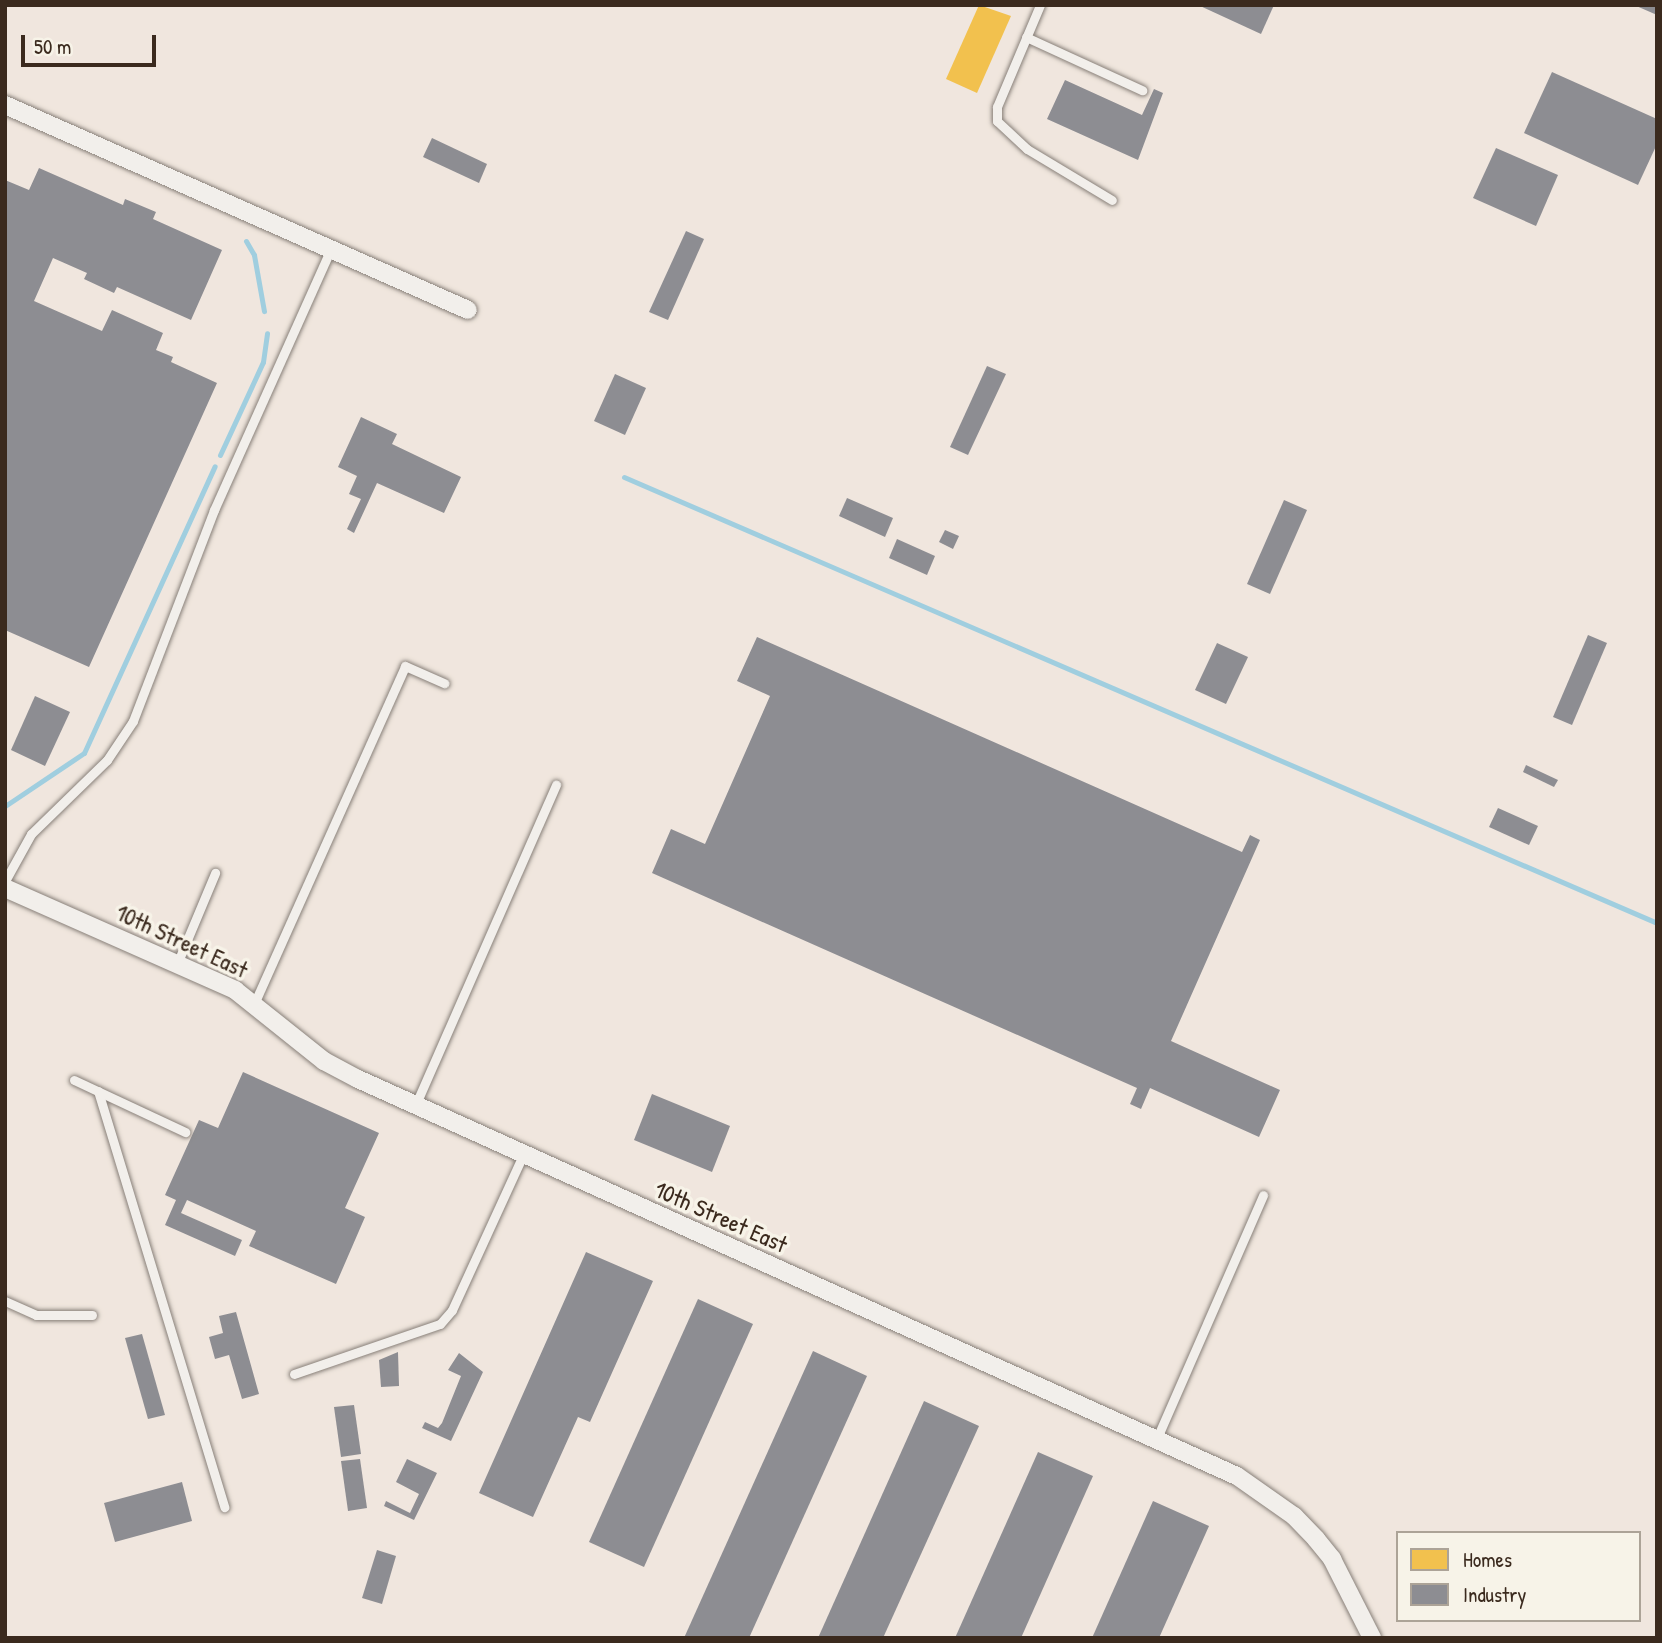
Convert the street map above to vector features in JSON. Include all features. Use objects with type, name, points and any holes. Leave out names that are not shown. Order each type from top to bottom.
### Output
[{"type":"street","points":[[5,105],[468,310]]},
{"type":"street","name":"10th Street East","points":[[5,888],[177,964],[254,1004],[324,1061],[415,1105],[1237,1476],[1294,1516],[1332,1559],[1372,1638]]},
{"type":"lane","points":[[1041,5],[997,107],[997,121],[1027,149],[1112,200]]},
{"type":"lane","points":[[1026,37],[1142,90]]},
{"type":"lane","points":[[5,881],[31,834],[107,760],[134,721],[214,510],[331,249]]},
{"type":"lane","points":[[254,1004],[405,666],[444,683]]},
{"type":"lane","points":[[415,1105],[556,785]]},
{"type":"lane","points":[[177,964],[215,873]]},
{"type":"lane","points":[[74,1080],[185,1132]]},
{"type":"lane","points":[[98,1091],[224,1507]]},
{"type":"lane","points":[[294,1374],[440,1324],[452,1310],[523,1155]]},
{"type":"lane","points":[[1157,1438],[1263,1195]]},
{"type":"lane","points":[[5,1301],[36,1315],[92,1315]]},
{"type":"building: Homes","points":[[979,5],[1011,16],[977,93],[946,79]]},
{"type":"building: Industry","points":[[1198,5],[1274,5],[1261,34]]},
{"type":"building: Industry","points":[[1634,5],[1657,5],[1657,15]]},
{"type":"building: Industry","points":[[1552,72],[1657,119],[1657,144],[1638,185],[1524,133]]},
{"type":"building: Industry","points":[[1065,80],[1142,115],[1154,89],[1163,93],[1138,160],[1047,119]]},
{"type":"building: Industry","points":[[432,138],[487,164],[479,183],[423,157]]},
{"type":"building: Industry","points":[[1496,148],[1558,175],[1536,226],[1473,198]]},
{"type":"building: Industry","points":[[39,168],[123,205],[125,199],[156,212],[153,219],[222,250],[191,320],[117,287],[114,293],[84,279],[87,273],[53,258],[34,301],[102,331],[112,310],[163,333],[156,350],[173,357],[171,362],[217,383],[89,667],[5,630],[5,180],[29,190]]},
{"type":"building: Industry","points":[[686,231],[704,239],[668,320],[649,312]]},
{"type":"building: Industry","points":[[987,366],[1006,374],[968,455],[950,447]]},
{"type":"building: Industry","points":[[615,374],[646,388],[625,435],[594,421]]},
{"type":"building: Industry","points":[[361,417],[397,434],[392,444],[461,477],[444,513],[377,483],[354,533],[347,529],[361,499],[349,494],[357,476],[338,467]]},
{"type":"building: Industry","points":[[847,498],[893,518],[885,537],[839,516]]},
{"type":"building: Industry","points":[[1284,500],[1307,510],[1270,594],[1247,584]]},
{"type":"building: Industry","points":[[945,530],[959,536],[953,549],[939,542]]},
{"type":"building: Industry","points":[[897,539],[935,556],[927,575],[889,558]]},
{"type":"building: Industry","points":[[1588,635],[1607,643],[1572,725],[1553,717]]},
{"type":"building: Industry","points":[[757,637],[1242,852],[1250,835],[1260,840],[1171,1041],[1280,1090],[1259,1137],[1150,1088],[1141,1109],[1130,1104],[1137,1088],[652,873],[671,829],[705,844],[770,696],[737,681]]},
{"type":"building: Industry","points":[[1217,643],[1248,657],[1226,704],[1195,690]]},
{"type":"building: Industry","points":[[35,696],[70,712],[45,766],[11,750]]},
{"type":"building: Industry","points":[[1526,765],[1558,780],[1554,787],[1523,772]]},
{"type":"building: Industry","points":[[1498,808],[1538,826],[1529,845],[1489,827]]},
{"type":"building: Industry","points":[[243,1072],[379,1133],[345,1208],[365,1217],[336,1284],[249,1246],[256,1231],[187,1200],[181,1213],[242,1240],[235,1256],[165,1225],[176,1200],[165,1195],[199,1120],[218,1128]]},
{"type":"building: Industry","points":[[652,1094],[730,1126],[712,1172],[634,1140]]},
{"type":"building: Industry","points":[[586,1252],[653,1281],[590,1422],[578,1417],[533,1517],[479,1493]]},
{"type":"building: Industry","points":[[698,1299],[753,1324],[644,1567],[589,1542]]},
{"type":"building: Industry","points":[[236,1312],[259,1394],[242,1399],[229,1355],[215,1359],[209,1337],[223,1333],[219,1316]]},
{"type":"building: Industry","points":[[142,1334],[165,1415],[148,1419],[125,1338]]},
{"type":"building: Industry","points":[[813,1351],[867,1376],[749,1638],[684,1638]]},
{"type":"building: Industry","points":[[398,1352],[399,1386],[381,1387],[379,1360]]},
{"type":"building: Industry","points":[[459,1353],[483,1372],[451,1441],[422,1428],[425,1422],[438,1428],[442,1423],[461,1376],[448,1370]]},
{"type":"building: Industry","points":[[924,1401],[979,1426],[883,1638],[818,1638]]},
{"type":"building: Industry","points":[[354,1405],[361,1454],[341,1457],[334,1407]]},
{"type":"building: Industry","points":[[1038,1452],[1093,1476],[1021,1638],[955,1638]]},
{"type":"building: Industry","points":[[360,1459],[367,1508],[348,1511],[341,1461]]},
{"type":"building: Industry","points":[[407,1459],[437,1473],[414,1520],[384,1506],[386,1501],[410,1513],[419,1494],[396,1482]]},
{"type":"building: Industry","points":[[182,1482],[192,1521],[115,1542],[104,1503]]},
{"type":"building: Industry","points":[[1153,1501],[1209,1526],[1159,1638],[1092,1638]]},
{"type":"building: Industry","points":[[377,1550],[396,1556],[382,1604],[362,1598]]},
{"type":"waterway","points":[[246,241],[254,255],[264,311]]},
{"type":"waterway","points":[[220,455],[263,362],[267,333]]},
{"type":"waterway","points":[[5,806],[84,753],[215,466]]},
{"type":"waterway","points":[[624,477],[1657,923]]}]
